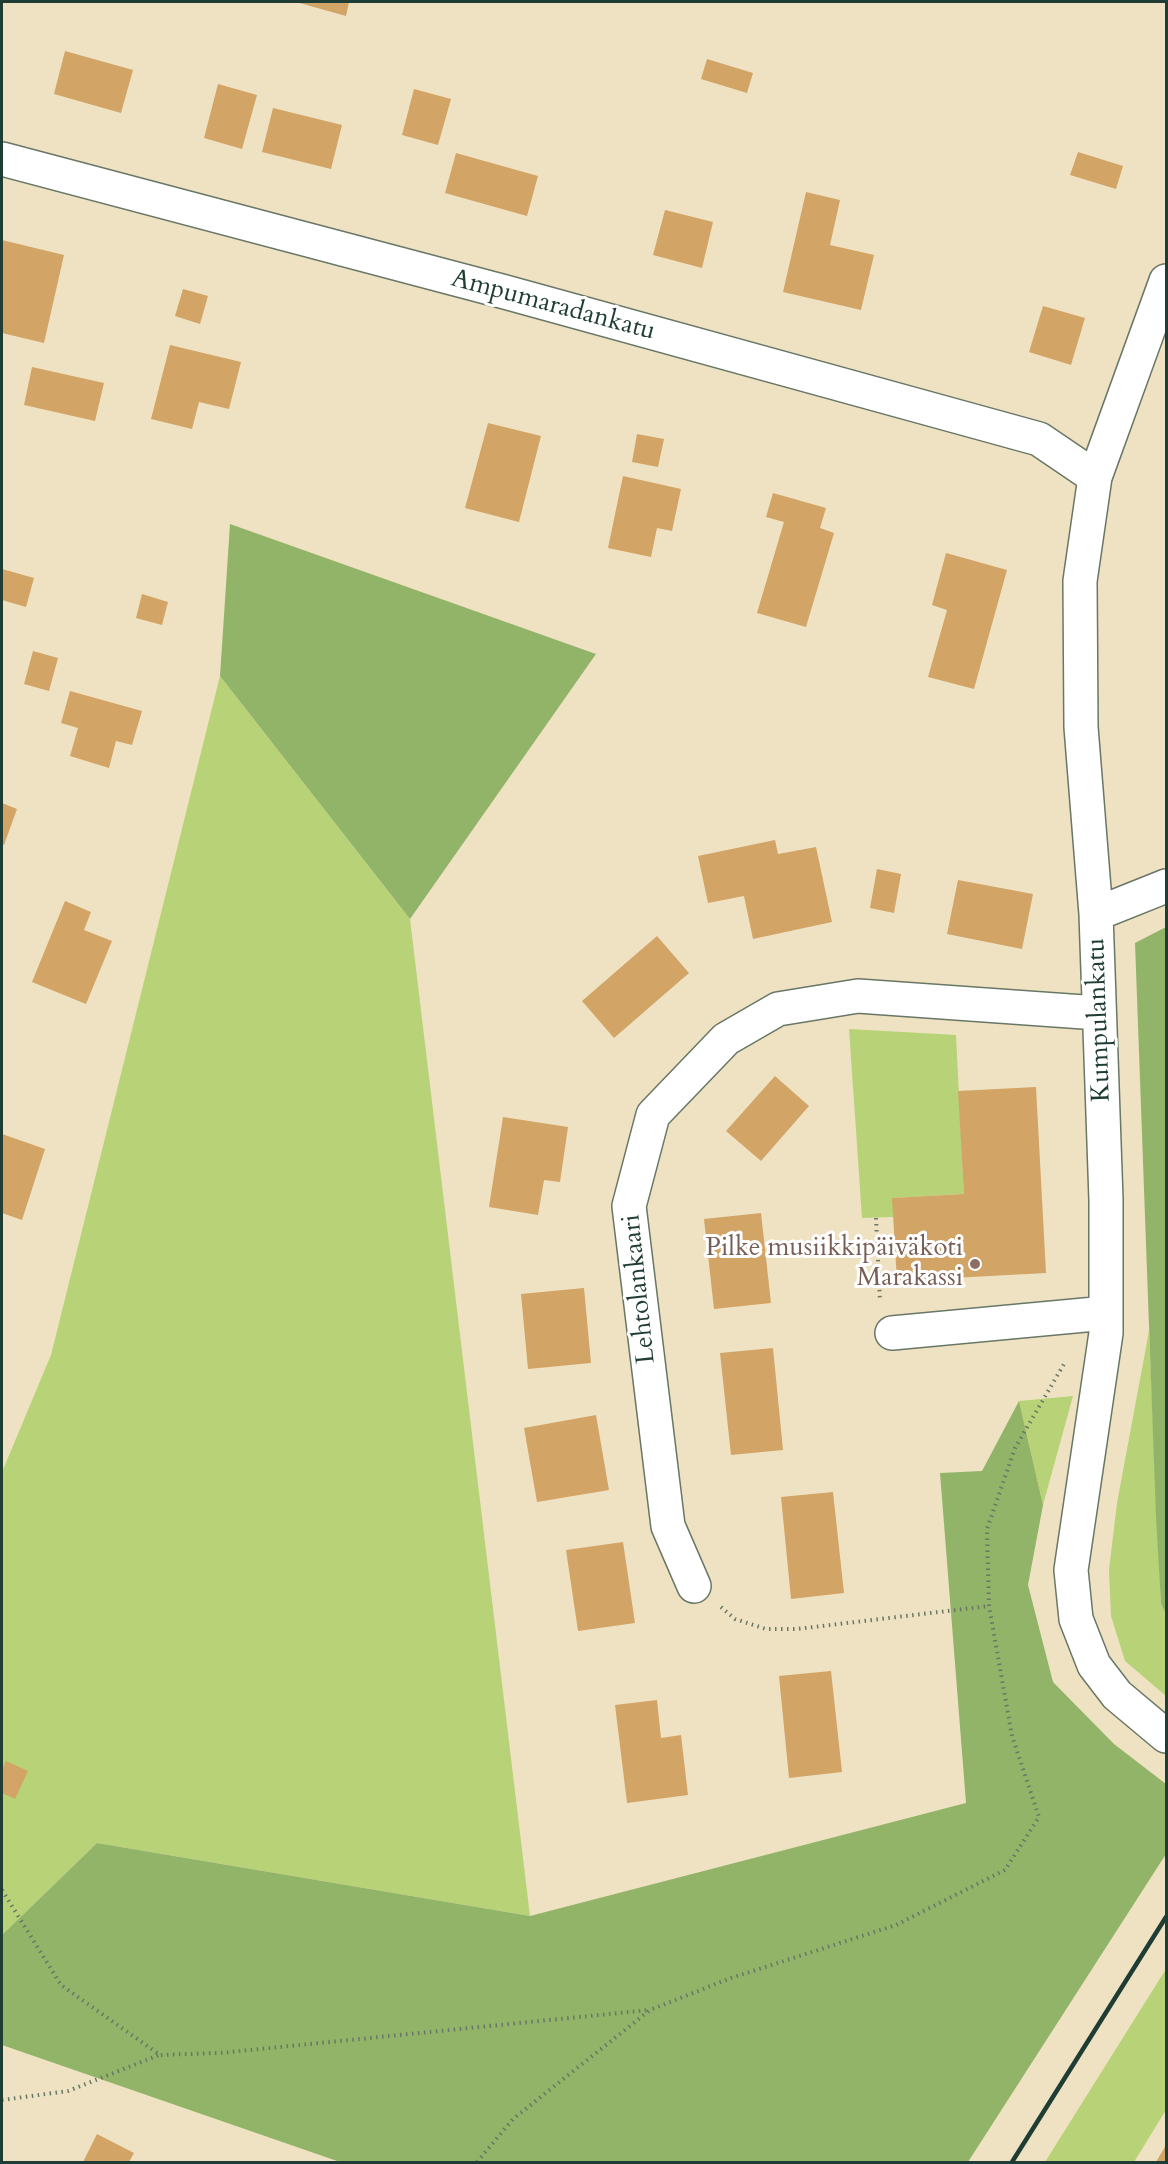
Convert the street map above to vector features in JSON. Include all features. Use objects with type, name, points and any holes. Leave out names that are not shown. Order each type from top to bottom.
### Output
[{"type":"street","name":"Ampumaradankatu","points":[[2,159],[505,292],[1039,439],[1095,477]]},
{"type":"street","name":"Kumpulankatu","points":[[1167,281],[1095,477],[1080,581],[1081,727],[1096,914],[1106,1200],[1106,1323],[1071,1570],[1076,1619],[1094,1665],[1117,1695],[1167,1736]]},
{"type":"street","points":[[1096,914],[1167,886]]},
{"type":"street","name":"Lehtolankaari","points":[[694,1586],[668,1526],[629,1206],[653,1115],[726,1039],[778,1009],[858,996],[1098,1013]]},
{"type":"street","points":[[892,1333],[1106,1323]]},
{"type":"path","points":[[876,1218],[881,1322],[892,1333]]},
{"type":"path","points":[[2,2100],[68,2091],[160,2055],[220,2053],[650,2010],[731,1978],[896,1925],[1005,1870],[1039,1817],[1012,1736],[989,1606],[987,1529],[1015,1448],[1062,1365],[1106,1323]]},
{"type":"path","points":[[694,1586],[735,1619],[766,1629],[797,1629],[989,1606]]},
{"type":"path","points":[[2,1890],[61,1984],[160,2055]]},
{"type":"path","points":[[477,2163],[513,2119],[650,2010]]},
{"type":"green space","points":[[230,524],[596,654],[410,919],[220,676]]},
{"type":"green space","points":[[220,676],[410,919],[530,1916],[97,1843],[2,1935],[2,1472],[51,1355]]},
{"type":"green space","points":[[1166,927],[1166,1614],[1161,1604],[1156,1517],[1135,943]]},
{"type":"green space","points":[[849,1029],[956,1035],[964,1194],[893,1198],[893,1217],[862,1218]]},
{"type":"green space","points":[[1149,1331],[1161,1604],[1166,1614],[1166,1696],[1125,1661],[1111,1616],[1109,1570],[1117,1503]]},
{"type":"green space","points":[[1073,1396],[1043,1505],[1019,1401]]},
{"type":"green space","points":[[1019,1401],[1043,1505],[1028,1585],[1053,1682],[1114,1744],[1166,1784],[1166,1854],[968,2162],[340,2162],[2,2045],[2,1935],[97,1843],[530,1916],[966,1803],[940,1473],[982,1471]]},
{"type":"green space","points":[[1166,1969],[1166,2110],[1134,2162],[1045,2162]]},
{"type":"building","points":[[296,2],[349,2],[346,16]]},
{"type":"building","points":[[65,51],[133,70],[121,113],[54,94]]},
{"type":"building","points":[[707,59],[753,73],[747,93],[701,79]]},
{"type":"building","points":[[218,84],[257,95],[242,149],[204,138]]},
{"type":"building","points":[[414,89],[451,99],[438,145],[402,135]]},
{"type":"building","points":[[273,108],[342,125],[331,169],[262,152]]},
{"type":"building","points":[[1078,152],[1123,166],[1116,189],[1070,175]]},
{"type":"building","points":[[456,153],[538,176],[527,216],[445,193]]},
{"type":"building","points":[[806,192],[840,200],[830,245],[874,255],[861,310],[783,292]]},
{"type":"building","points":[[665,210],[713,222],[702,268],[653,255]]},
{"type":"building","points":[[2,240],[64,255],[44,343],[2,333]]},
{"type":"building","points":[[183,289],[208,296],[200,324],[175,316]]},
{"type":"building","points":[[1043,306],[1085,318],[1071,365],[1029,352]]},
{"type":"building","points":[[170,345],[241,362],[229,409],[199,402],[192,429],[151,419]]},
{"type":"building","points":[[32,367],[104,383],[95,421],[24,405]]},
{"type":"building","points":[[488,423],[541,436],[519,522],[465,508]]},
{"type":"building","points":[[637,434],[664,439],[658,467],[632,462]]},
{"type":"building","points":[[623,476],[681,489],[672,531],[657,528],[651,557],[608,548]]},
{"type":"building","points":[[773,493],[826,508],[820,528],[834,533],[806,627],[757,613],[784,522],[766,517]]},
{"type":"building","points":[[946,553],[1007,570],[974,689],[928,677],[947,610],[932,605]]},
{"type":"building","points":[[2,569],[34,578],[26,607],[2,600]]},
{"type":"building","points":[[142,594],[168,602],[162,625],[136,618]]},
{"type":"building","points":[[33,651],[58,658],[49,691],[24,684]]},
{"type":"building","points":[[70,691],[142,711],[132,745],[116,741],[109,768],[70,756],[78,728],[61,723]]},
{"type":"building","points":[[2,803],[17,809],[4,845],[2,844]]},
{"type":"building","points":[[775,840],[778,854],[816,847],[832,922],[753,939],[744,896],[708,903],[698,856]]},
{"type":"building","points":[[877,869],[901,874],[894,913],[870,908]]},
{"type":"building","points":[[958,880],[1033,894],[1022,949],[947,934]]},
{"type":"building","points":[[65,901],[91,912],[84,930],[112,941],[86,1004],[32,982]]},
{"type":"building","points":[[657,936],[689,973],[614,1038],[582,1001]]},
{"type":"building","points":[[775,1076],[809,1106],[761,1161],[726,1131]]},
{"type":"building","points":[[1036,1087],[1046,1273],[897,1281],[892,1198],[964,1194],[958,1091]]},
{"type":"building","points":[[503,1117],[568,1127],[560,1182],[544,1180],[538,1215],[489,1207]]},
{"type":"building","points":[[2,1134],[45,1149],[22,1220],[2,1213]]},
{"type":"building","points":[[761,1213],[771,1303],[714,1309],[704,1219]]},
{"type":"building","points":[[584,1288],[591,1363],[528,1369],[521,1294]]},
{"type":"building","points":[[773,1348],[783,1450],[731,1455],[720,1353]]},
{"type":"building","points":[[596,1415],[609,1490],[537,1502],[524,1428]]},
{"type":"building","points":[[833,1492],[844,1593],[791,1599],[781,1497]]},
{"type":"building","points":[[623,1542],[635,1623],[578,1631],[566,1550]]},
{"type":"building","points":[[831,1671],[842,1772],[789,1778],[779,1676]]},
{"type":"building","points":[[657,1700],[661,1738],[681,1735],[688,1795],[627,1803],[615,1705]]},
{"type":"building","points":[[6,1761],[28,1771],[15,1799],[2,1793],[2,1770]]},
{"type":"building","points":[[97,2134],[134,2153],[129,2162],[83,2162]]},
{"type":"building","points":[[1166,2145],[1166,2162],[1156,2162]]},
{"type":"railway","points":[[1012,2162],[1166,1917]]},
{"type":"place","name":"Pilke musiikkipäiväkoti Marakassi","points":[[975,1264]]}]
